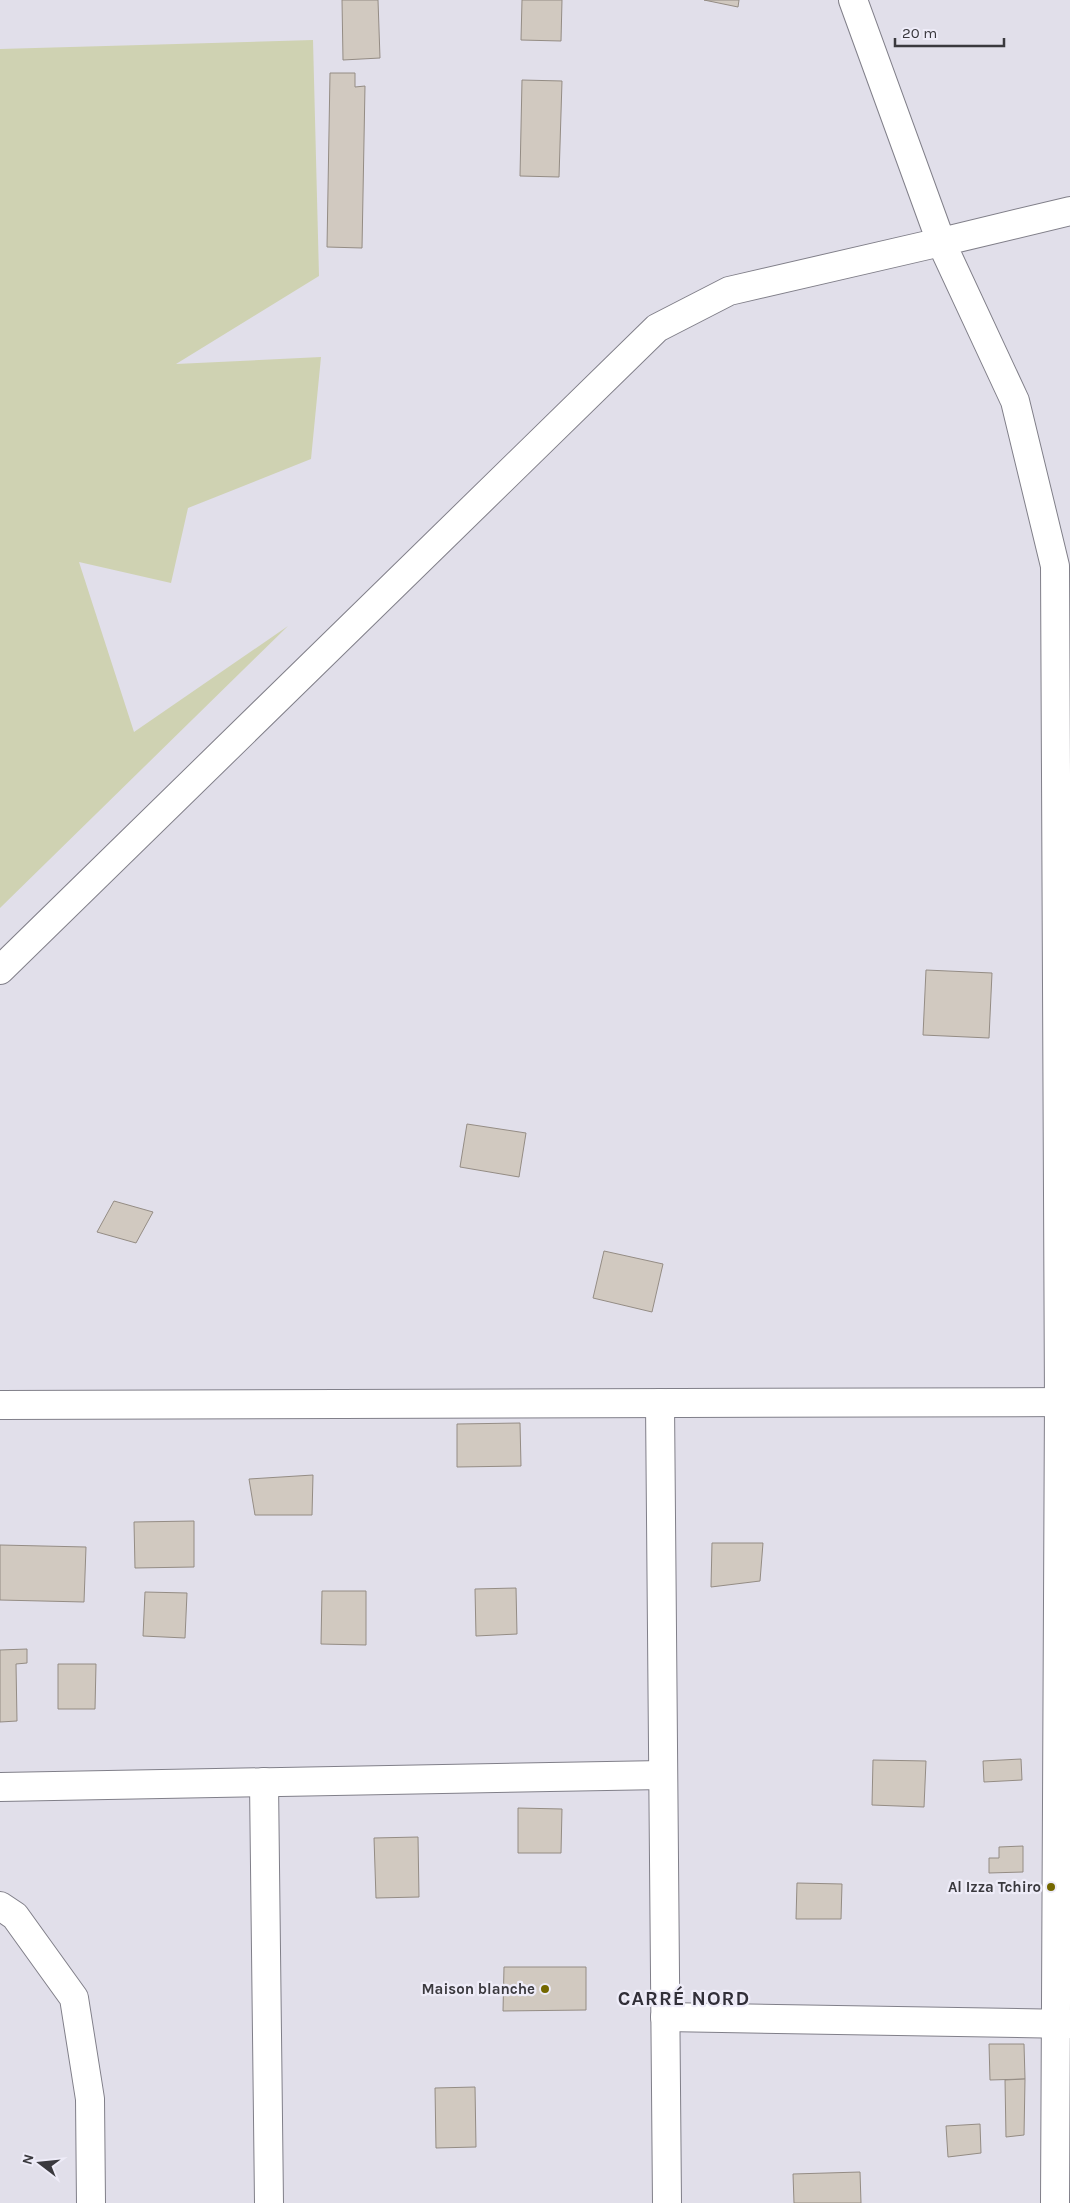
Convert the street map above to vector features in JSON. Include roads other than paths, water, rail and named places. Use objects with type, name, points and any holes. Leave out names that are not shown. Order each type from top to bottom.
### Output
[{"type":"street","points":[[852,0],[941,242],[1015,402],[1055,566],[1064,1402],[1063,2024],[1055,2203]]},
{"type":"street","points":[[0,970],[657,328],[729,291],[1070,211]]},
{"type":"street","points":[[0,1405],[1064,1402]]},
{"type":"street","points":[[660,1403],[667,2203]]},
{"type":"street","points":[[0,1787],[664,1775]]},
{"type":"street","points":[[264,1782],[269,2203]]},
{"type":"street","points":[[0,1906],[15,1916],[74,1998],[90,2099],[91,2203]]},
{"type":"street","points":[[665,2017],[1063,2024]]},
{"type":"place","name":"Al Izza Tchiro","points":[[1051,1887]]},
{"type":"place","name":"Maison blanche","points":[[545,1989]]},
{"type":"district","name":"CARRÉ NORD","points":[[684,1998]]}]
